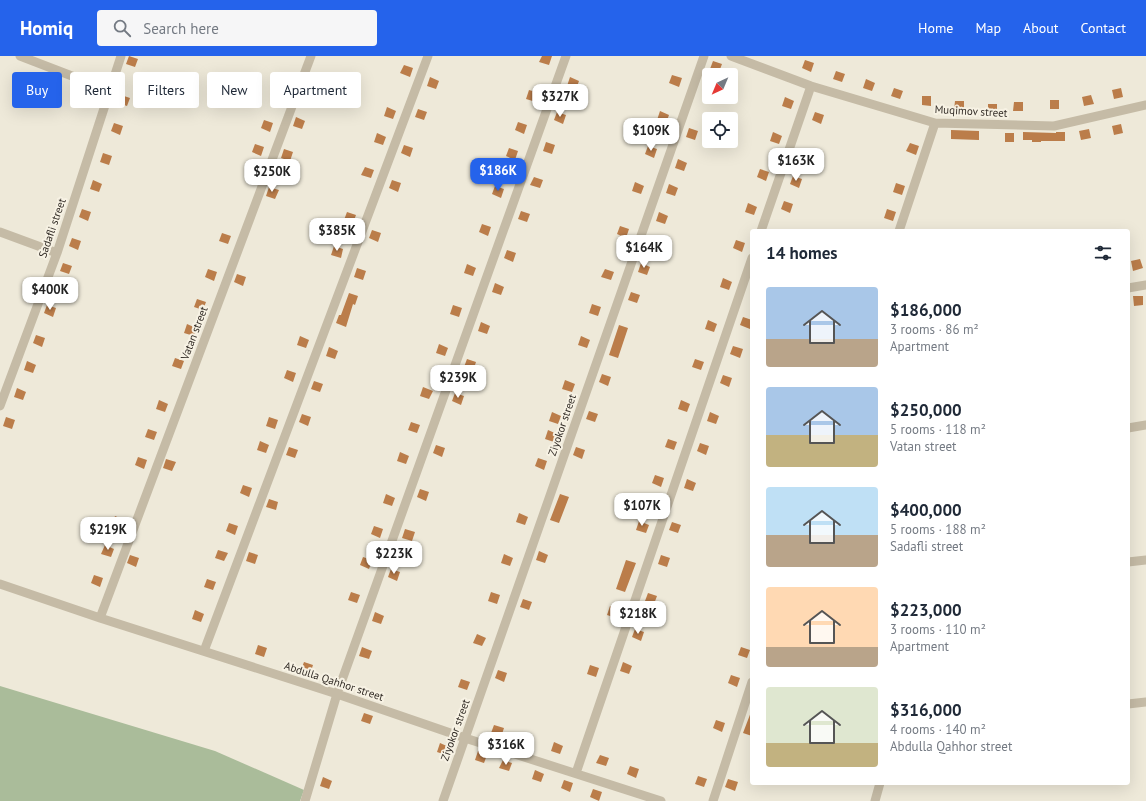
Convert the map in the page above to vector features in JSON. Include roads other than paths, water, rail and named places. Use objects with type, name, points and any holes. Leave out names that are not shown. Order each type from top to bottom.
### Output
[{"type":"street","points":[[20,56],[70,75]]},
{"type":"street","name":"Sadafli street","points":[[116,72],[121,56]]},
{"type":"street","name":"Vatan street","points":[[100,618],[310,56]]},
{"type":"street","points":[[204,651],[428,56]]},
{"type":"street","points":[[306,801],[337,694],[566,56]]},
{"type":"street","name":"Ziyokor street","points":[[443,801],[704,56]]},
{"type":"street","name":"Muqimov street","points":[[732,56],[811,86],[935,123],[1054,126],[1146,105]]},
{"type":"street","points":[[762,229],[811,86]]},
{"type":"street","name":"Sadafli street","points":[[0,406],[57,253],[105,108]]},
{"type":"street","points":[[900,229],[935,123]]},
{"type":"street","points":[[0,232],[57,253]]},
{"type":"street","points":[[576,773],[750,264]]},
{"type":"street","points":[[1130,288],[1146,285]]},
{"type":"street","points":[[1130,428],[1146,425]]},
{"type":"street","points":[[1130,562],[1146,560]]},
{"type":"street","name":"Abdulla Qahhor street","points":[[0,584],[100,618],[337,694],[465,738],[661,801]]},
{"type":"street","points":[[713,801],[750,688]]},
{"type":"street","points":[[1130,704],[1146,702]]},
{"type":"street","points":[[875,801],[879,785]]}]
